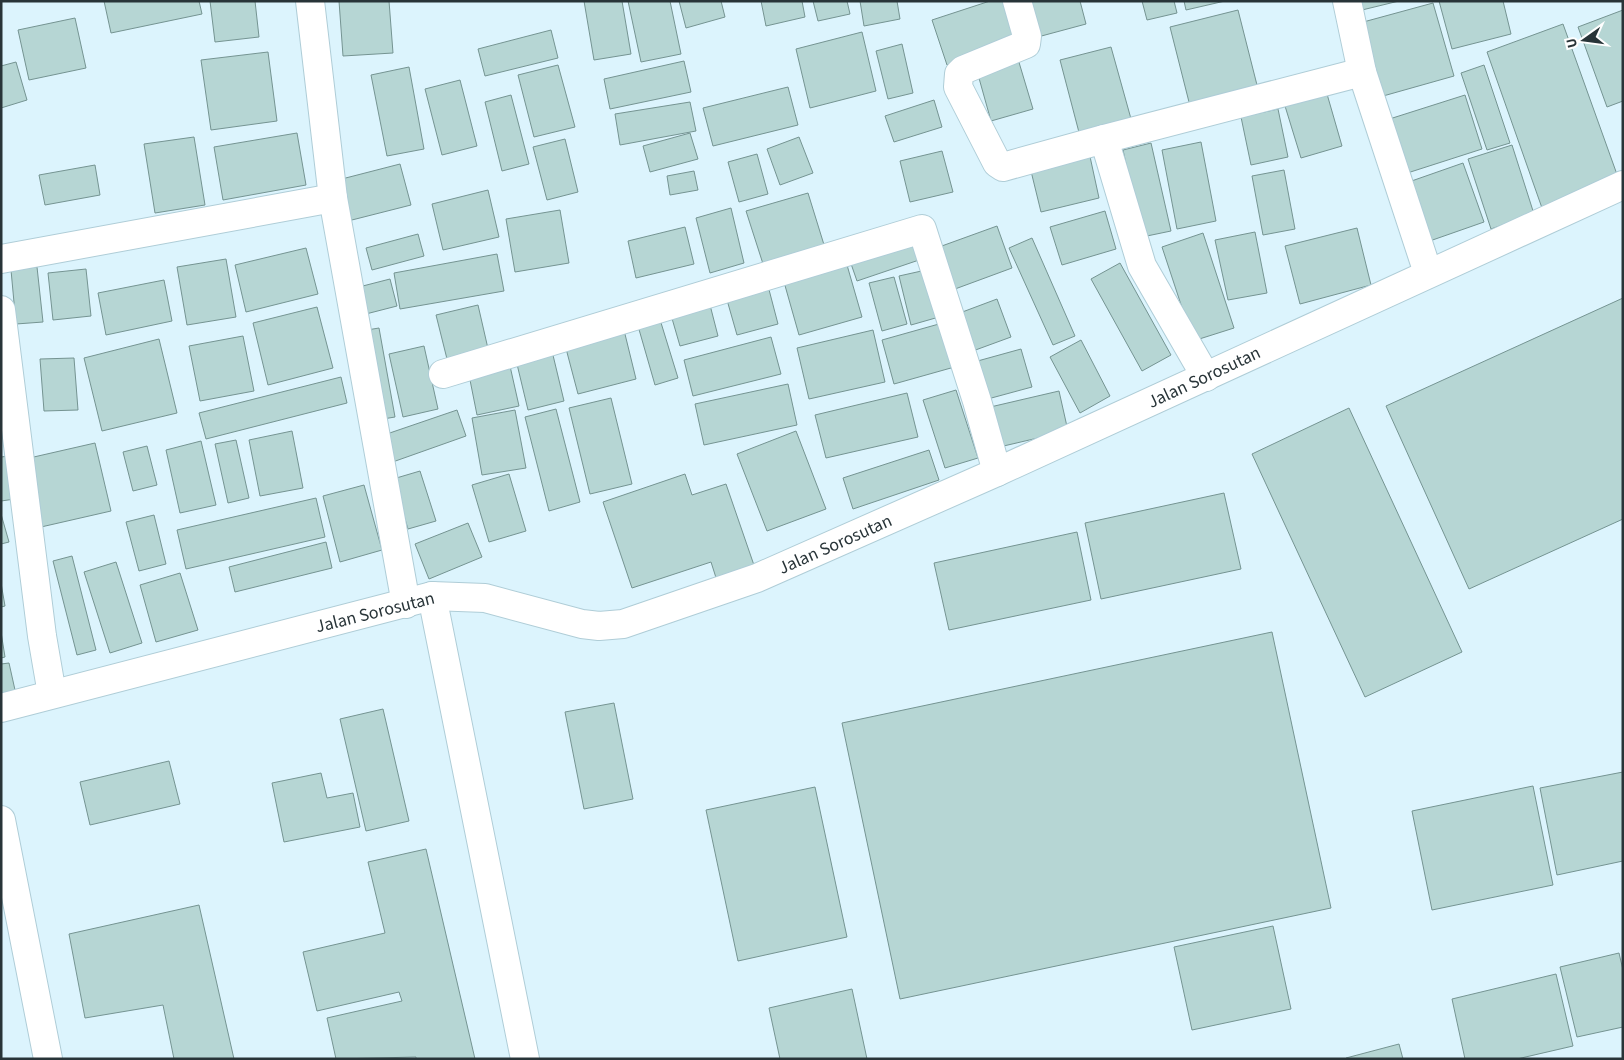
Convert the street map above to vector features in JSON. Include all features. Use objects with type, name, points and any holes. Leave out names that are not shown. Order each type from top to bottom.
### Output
[{"type":"street","points":[[310,1],[333,198],[406,604]]},
{"type":"street","points":[[1017,1],[1027,36],[1026,44],[963,70],[958,80],[958,86],[997,163],[1003,167],[1009,167],[1104,139],[1362,72]]},
{"type":"street","points":[[1347,1],[1362,72],[1428,273]]},
{"type":"street","points":[[1104,139],[1142,266],[1206,377]]},
{"type":"street","name":"Jalan Sorosutan","points":[[1,708],[432,596],[485,598],[582,624],[599,626],[622,624],[756,578],[997,472],[1623,185]]},
{"type":"street","points":[[1,260],[333,198]]},
{"type":"street","points":[[442,374],[922,229],[977,401],[997,472]]},
{"type":"street","points":[[1,310],[42,636],[52,694]]},
{"type":"street","points":[[432,596],[525,1059]]},
{"type":"street","points":[[1,820],[48,1059]]},
{"type":"building","points":[[104,1],[199,1],[202,14],[111,33]]},
{"type":"building","points":[[210,1],[255,1],[259,37],[215,42]]},
{"type":"building","points":[[339,1],[389,1],[393,53],[343,56]]},
{"type":"building","points":[[584,1],[622,1],[631,54],[594,60]]},
{"type":"building","points":[[628,1],[670,1],[681,54],[641,62]]},
{"type":"building","points":[[679,1],[721,1],[725,17],[686,28]]},
{"type":"building","points":[[761,1],[802,1],[805,17],[766,26]]},
{"type":"building","points":[[813,1],[847,1],[850,14],[818,21]]},
{"type":"building","points":[[860,1],[897,1],[900,19],[864,26]]},
{"type":"building","points":[[990,1],[1005,1],[1018,41],[947,65],[932,20]]},
{"type":"building","points":[[1024,1],[1080,1],[1086,24],[1034,38]]},
{"type":"building","points":[[1142,1],[1174,1],[1177,13],[1147,20]]},
{"type":"building","points":[[1184,1],[1225,1],[1186,10]]},
{"type":"building","points":[[1360,1],[1399,1],[1362,10]]},
{"type":"building","points":[[1439,1],[1503,1],[1511,34],[1452,49]]},
{"type":"building","points":[[1433,3],[1454,76],[1376,98],[1356,24]]},
{"type":"building","points":[[1238,10],[1258,89],[1190,106],[1170,27]]},
{"type":"building","points":[[1623,10],[1623,101],[1607,107],[1578,27]]},
{"type":"building","points":[[75,18],[86,68],[29,80],[18,30]]},
{"type":"building","points":[[1563,24],[1619,180],[1542,208],[1487,52]]},
{"type":"building","points":[[551,30],[558,58],[485,76],[478,49]]},
{"type":"building","points":[[862,32],[876,91],[810,108],[796,49]]},
{"type":"building","points":[[902,44],[913,93],[888,99],[876,51]]},
{"type":"building","points":[[1111,47],[1133,126],[1081,140],[1060,60]]},
{"type":"building","points":[[268,52],[277,121],[211,130],[201,60]]},
{"type":"building","points":[[1018,59],[1033,109],[991,121],[977,71]]},
{"type":"building","points":[[684,61],[691,92],[610,109],[604,79]]},
{"type":"building","points":[[16,62],[27,100],[1,108],[1,66]]},
{"type":"building","points":[[558,65],[575,127],[534,137],[518,75]]},
{"type":"building","points":[[1484,65],[1510,143],[1487,150],[1461,73]]},
{"type":"building","points":[[409,67],[424,149],[387,156],[371,75]]},
{"type":"building","points":[[460,80],[477,146],[442,155],[425,89]]},
{"type":"building","points":[[788,87],[798,125],[713,146],[703,108]]},
{"type":"building","points":[[1327,94],[1342,146],[1301,158],[1285,106]]},
{"type":"building","points":[[511,95],[529,164],[502,171],[485,102]]},
{"type":"building","points":[[1465,95],[1482,149],[1398,176],[1380,122]]},
{"type":"building","points":[[934,100],[942,127],[894,142],[885,116]]},
{"type":"building","points":[[690,102],[696,131],[620,145],[615,114]]},
{"type":"building","points":[[1278,109],[1288,157],[1251,165],[1241,117]]},
{"type":"building","points":[[297,133],[306,185],[223,200],[214,147]]},
{"type":"building","points":[[690,133],[698,159],[650,172],[643,146]]},
{"type":"building","points":[[194,137],[205,205],[155,213],[144,144]]},
{"type":"building","points":[[799,137],[813,173],[780,185],[767,149]]},
{"type":"building","points":[[565,139],[578,192],[547,200],[533,147]]},
{"type":"building","points":[[1201,142],[1216,221],[1177,229],[1162,150]]},
{"type":"building","points":[[1151,143],[1171,231],[1142,237],[1123,150]]},
{"type":"building","points":[[1512,145],[1534,214],[1491,229],[1468,159]]},
{"type":"building","points":[[942,151],[953,192],[910,202],[900,161]]},
{"type":"building","points":[[1089,152],[1099,198],[1041,212],[1030,167]]},
{"type":"building","points":[[757,154],[768,194],[739,202],[728,162]]},
{"type":"building","points":[[1463,163],[1484,222],[1424,243],[1403,184]]},
{"type":"building","points":[[400,164],[411,205],[344,222],[334,181]]},
{"type":"building","points":[[95,165],[100,195],[45,205],[39,175]]},
{"type":"building","points":[[1284,170],[1295,229],[1263,235],[1252,176]]},
{"type":"building","points":[[694,171],[698,190],[670,195],[667,176]]},
{"type":"building","points":[[488,190],[499,237],[443,250],[432,204]]},
{"type":"building","points":[[808,193],[825,248],[764,267],[746,211]]},
{"type":"building","points":[[731,208],[744,263],[710,273],[696,218]]},
{"type":"building","points":[[560,210],[569,263],[515,272],[506,219]]},
{"type":"building","points":[[1105,211],[1116,249],[1062,265],[1050,227]]},
{"type":"building","points":[[997,226],[1012,268],[955,289],[939,247]]},
{"type":"building","points":[[685,227],[694,264],[636,278],[628,241]]},
{"type":"building","points":[[1357,228],[1371,285],[1300,304],[1285,246]]},
{"type":"building","points":[[1255,232],[1267,293],[1228,300],[1215,240]]},
{"type":"building","points":[[1203,233],[1234,328],[1193,341],[1162,247]]},
{"type":"building","points":[[418,234],[424,256],[372,270],[366,248]]},
{"type":"building","points":[[914,236],[922,259],[857,281],[849,258]]},
{"type":"building","points":[[1032,238],[1075,336],[1053,345],[1009,248]]},
{"type":"building","points":[[306,248],[318,294],[246,312],[235,265]]},
{"type":"building","points":[[497,254],[504,291],[400,309],[394,273]]},
{"type":"building","points":[[226,259],[236,317],[187,325],[177,267]]},
{"type":"building","points":[[1120,263],[1171,355],[1142,371],[1091,279]]},
{"type":"building","points":[[847,265],[862,317],[799,335],[784,282]]},
{"type":"building","points":[[37,267],[43,322],[16,324],[11,270]]},
{"type":"building","points":[[86,269],[91,316],[53,320],[48,273]]},
{"type":"building","points":[[926,270],[939,317],[911,325],[899,276]]},
{"type":"building","points":[[894,277],[907,324],[882,331],[869,283]]},
{"type":"building","points":[[390,279],[397,306],[362,315],[355,288]]},
{"type":"building","points":[[164,280],[172,321],[106,335],[98,293]]},
{"type":"building","points":[[767,282],[778,324],[737,335],[725,293]]},
{"type":"building","points":[[1623,298],[1623,519],[1469,589],[1386,406]]},
{"type":"building","points":[[997,299],[1011,337],[970,352],[957,314]]},
{"type":"building","points":[[478,305],[489,353],[448,363],[436,315]]},
{"type":"building","points":[[710,305],[718,336],[680,346],[671,315]]},
{"type":"building","points":[[317,307],[333,368],[268,385],[253,323]]},
{"type":"building","points":[[658,313],[678,378],[655,385],[636,319]]},
{"type":"building","points":[[946,322],[958,366],[894,384],[882,340]]},
{"type":"building","points":[[623,326],[636,379],[578,394],[564,341]]},
{"type":"building","points":[[379,328],[395,417],[377,420],[361,331]]},
{"type":"building","points":[[873,330],[885,382],[809,399],[797,348]]},
{"type":"building","points":[[243,336],[254,391],[200,401],[189,346]]},
{"type":"building","points":[[771,337],[781,374],[693,396],[684,360]]},
{"type":"building","points":[[159,339],[177,413],[102,431],[84,358]]},
{"type":"building","points":[[1081,340],[1110,396],[1080,413],[1050,357]]},
{"type":"building","points":[[424,346],[438,409],[403,417],[389,354]]},
{"type":"building","points":[[1021,349],[1032,387],[984,400],[974,362]]},
{"type":"building","points":[[552,351],[564,401],[528,410],[516,360]]},
{"type":"building","points":[[74,358],[78,410],[44,411],[40,359]]},
{"type":"building","points":[[510,366],[519,406],[477,415],[469,375]]},
{"type":"building","points":[[341,377],[347,403],[206,439],[199,413]]},
{"type":"building","points":[[788,384],[797,425],[704,445],[695,404]]},
{"type":"building","points":[[956,390],[978,458],[945,468],[923,400]]},
{"type":"building","points":[[1059,391],[1068,431],[995,448],[986,408]]},
{"type":"building","points":[[907,393],[918,437],[826,458],[815,415]]},
{"type":"building","points":[[611,398],[632,484],[590,494],[569,408]]},
{"type":"building","points":[[1349,408],[1462,652],[1365,697],[1252,454]]},
{"type":"building","points":[[556,409],[580,502],[549,511],[525,417]]},
{"type":"building","points":[[457,410],[466,436],[387,464],[378,437]]},
{"type":"building","points":[[515,410],[526,468],[482,475],[472,418]]},
{"type":"building","points":[[292,431],[303,488],[260,496],[249,440]]},
{"type":"building","points":[[796,431],[826,509],[767,531],[737,454]]},
{"type":"building","points":[[236,440],[249,498],[228,503],[215,444]]},
{"type":"building","points":[[201,441],[216,505],[180,513],[166,450]]},
{"type":"building","points":[[95,443],[111,511],[41,527],[25,459]]},
{"type":"building","points":[[147,446],[157,485],[133,491],[123,452]]},
{"type":"building","points":[[929,450],[939,480],[853,509],[843,478]]},
{"type":"building","points":[[9,456],[15,499],[1,501],[1,457]]},
{"type":"building","points":[[420,471],[436,521],[408,529],[393,479]]},
{"type":"building","points":[[509,474],[526,531],[489,542],[472,485]]},
{"type":"building","points":[[685,474],[692,495],[726,484],[756,571],[718,584],[711,562],[632,588],[603,502]]},
{"type":"building","points":[[364,485],[382,550],[340,562],[323,496]]},
{"type":"building","points":[[1224,493],[1241,569],[1101,599],[1085,523]]},
{"type":"building","points":[[316,498],[325,537],[186,569],[177,530]]},
{"type":"building","points":[[1,514],[9,542],[1,544]]},
{"type":"building","points":[[154,515],[166,564],[139,571],[126,522]]},
{"type":"building","points":[[468,523],[482,557],[429,579],[415,544]]},
{"type":"building","points":[[1077,532],[1091,600],[949,630],[934,563]]},
{"type":"building","points":[[326,542],[332,568],[235,592],[229,567]]},
{"type":"building","points":[[72,556],[96,650],[77,655],[53,561]]},
{"type":"building","points":[[116,562],[142,643],[110,653],[84,572]]},
{"type":"building","points":[[180,573],[198,630],[156,642],[140,585]]},
{"type":"building","points":[[1,583],[5,606],[1,607]]},
{"type":"building","points":[[1,632],[5,657],[1,658]]},
{"type":"building","points":[[1272,632],[1331,908],[900,999],[842,723]]},
{"type":"building","points":[[9,663],[17,699],[1,702],[1,664]]},
{"type":"building","points":[[614,703],[633,799],[584,809],[565,712]]},
{"type":"building","points":[[383,709],[409,821],[366,831],[340,719]]},
{"type":"building","points":[[169,761],[180,804],[90,825],[80,782]]},
{"type":"building","points":[[1623,772],[1623,861],[1557,875],[1540,788]]},
{"type":"building","points":[[321,773],[327,798],[353,793],[360,827],[284,842],[272,783]]},
{"type":"building","points":[[1533,786],[1553,885],[1432,910],[1412,811]]},
{"type":"building","points":[[815,787],[847,937],[738,961],[706,810]]},
{"type":"building","points":[[426,849],[475,1059],[416,1059],[416,1057],[336,1059],[327,1018],[402,1001],[399,992],[317,1011],[303,952],[385,933],[368,862]]},
{"type":"building","points":[[199,905],[234,1059],[174,1059],[163,1005],[85,1018],[69,934]]},
{"type":"building","points":[[1273,926],[1291,1009],[1192,1030],[1174,947]]},
{"type":"building","points":[[1619,953],[1623,970],[1623,1027],[1577,1037],[1560,967]]},
{"type":"building","points":[[1556,974],[1573,1046],[1517,1059],[1465,1059],[1452,999]]},
{"type":"building","points":[[852,989],[867,1059],[780,1059],[769,1008]]},
{"type":"building","points":[[1399,1044],[1403,1059],[1346,1059],[1346,1058]]}]
